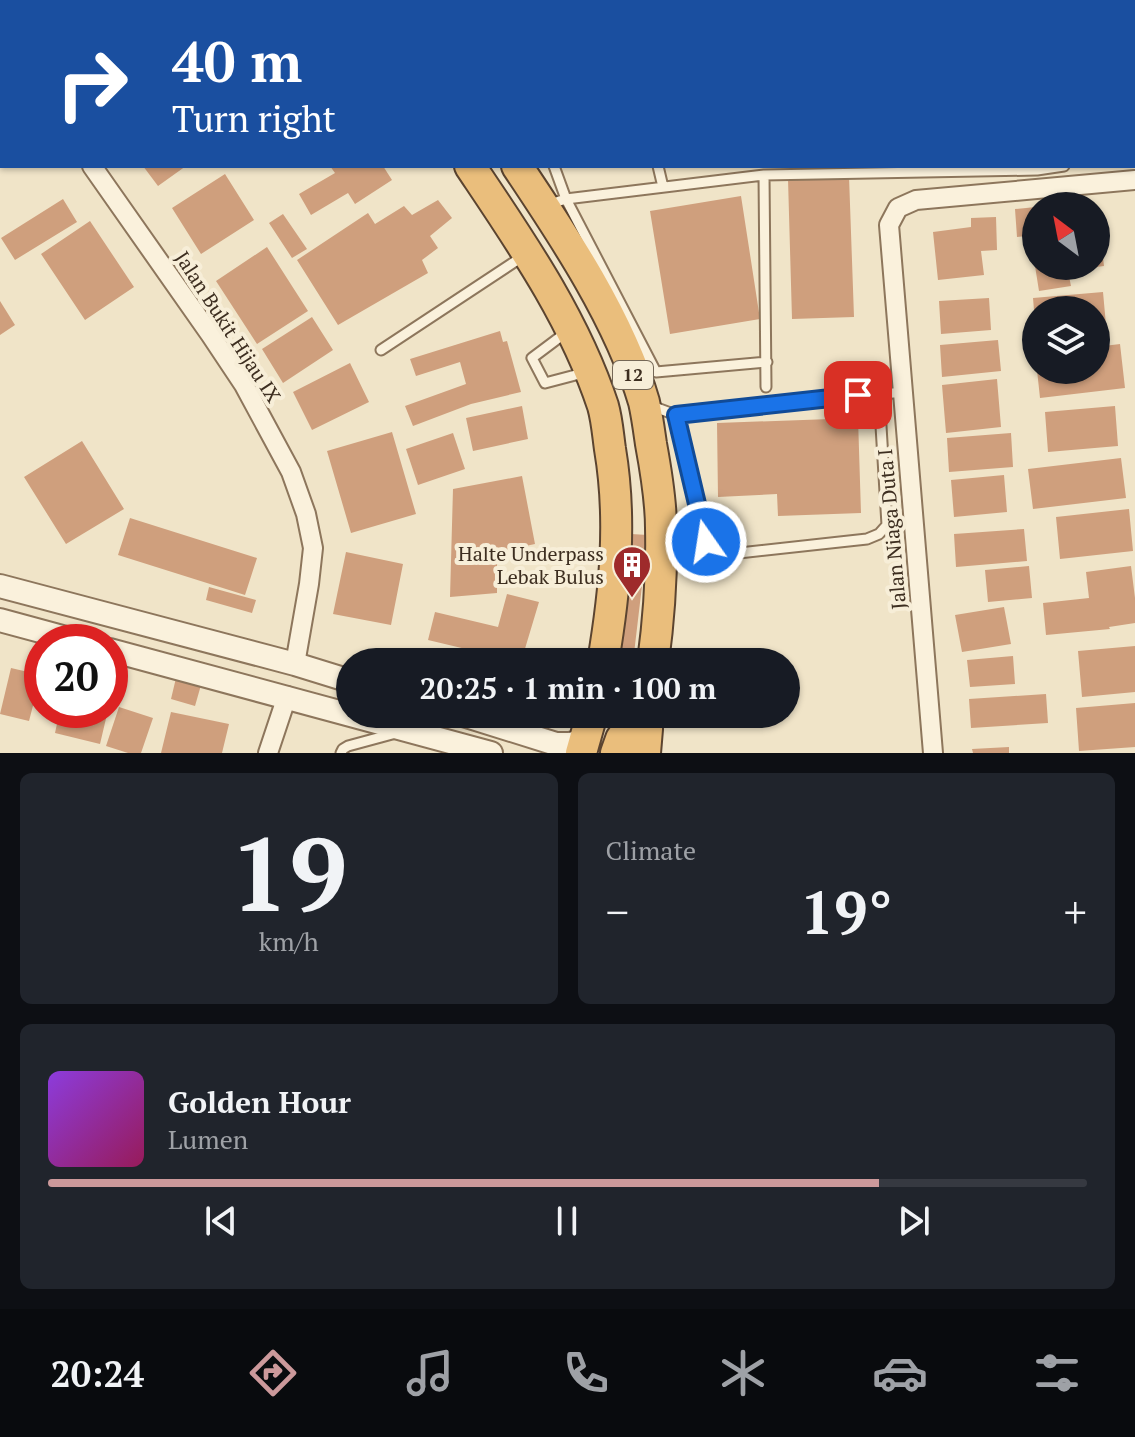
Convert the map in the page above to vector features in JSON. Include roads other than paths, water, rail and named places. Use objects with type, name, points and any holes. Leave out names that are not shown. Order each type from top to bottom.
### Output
[{"type":"highway","name":"12","points":[[471,168],[528,253],[571,329],[604,409],[613,462],[617,519],[615,574],[605,648]]},
{"type":"highway","name":"12","points":[[519,168],[555,203],[626,356],[644,403],[661,526],[660,611],[655,648]]},
{"type":"highway","points":[[616,753],[629,728]]},
{"type":"highway","points":[[645,753],[647,728]]},
{"type":"street","name":"Jalan Bukit Hijau IX","points":[[93,168],[244,385],[291,472],[306,514],[313,548],[295,664]]},
{"type":"street","name":"Jalan Niaga Duta I","points":[[933,753],[889,225],[898,208],[916,200],[1135,180]]},
{"type":"street","points":[[0,586],[336,677]]},
{"type":"street","points":[[0,620],[24,627]]},
{"type":"street","points":[[128,655],[407,730],[434,745],[491,753]]},
{"type":"street","points":[[268,753],[287,696]]},
{"type":"street","points":[[519,728],[574,741]]},
{"type":"lane","points":[[554,168],[555,203],[656,372],[767,362]]},
{"type":"lane","points":[[658,168],[663,187]]},
{"type":"lane","points":[[555,203],[764,175],[1050,168]]},
{"type":"lane","points":[[764,175],[766,387]]},
{"type":"lane","points":[[381,350],[528,253]]},
{"type":"lane","points":[[571,329],[532,358],[545,383],[590,372]]},
{"type":"lane","points":[[644,403],[676,415],[879,393],[904,398]]},
{"type":"lane","points":[[676,415],[706,542],[712,551],[721,555],[867,539],[879,534],[887,525],[879,393]]},
{"type":"lane","points":[[880,405],[904,398]]},
{"type":"lane","points":[[341,753],[348,746],[407,730]]},
{"type":"place","name":"Halte Underpass Lebak Bulus","points":[[632,599]]}]
